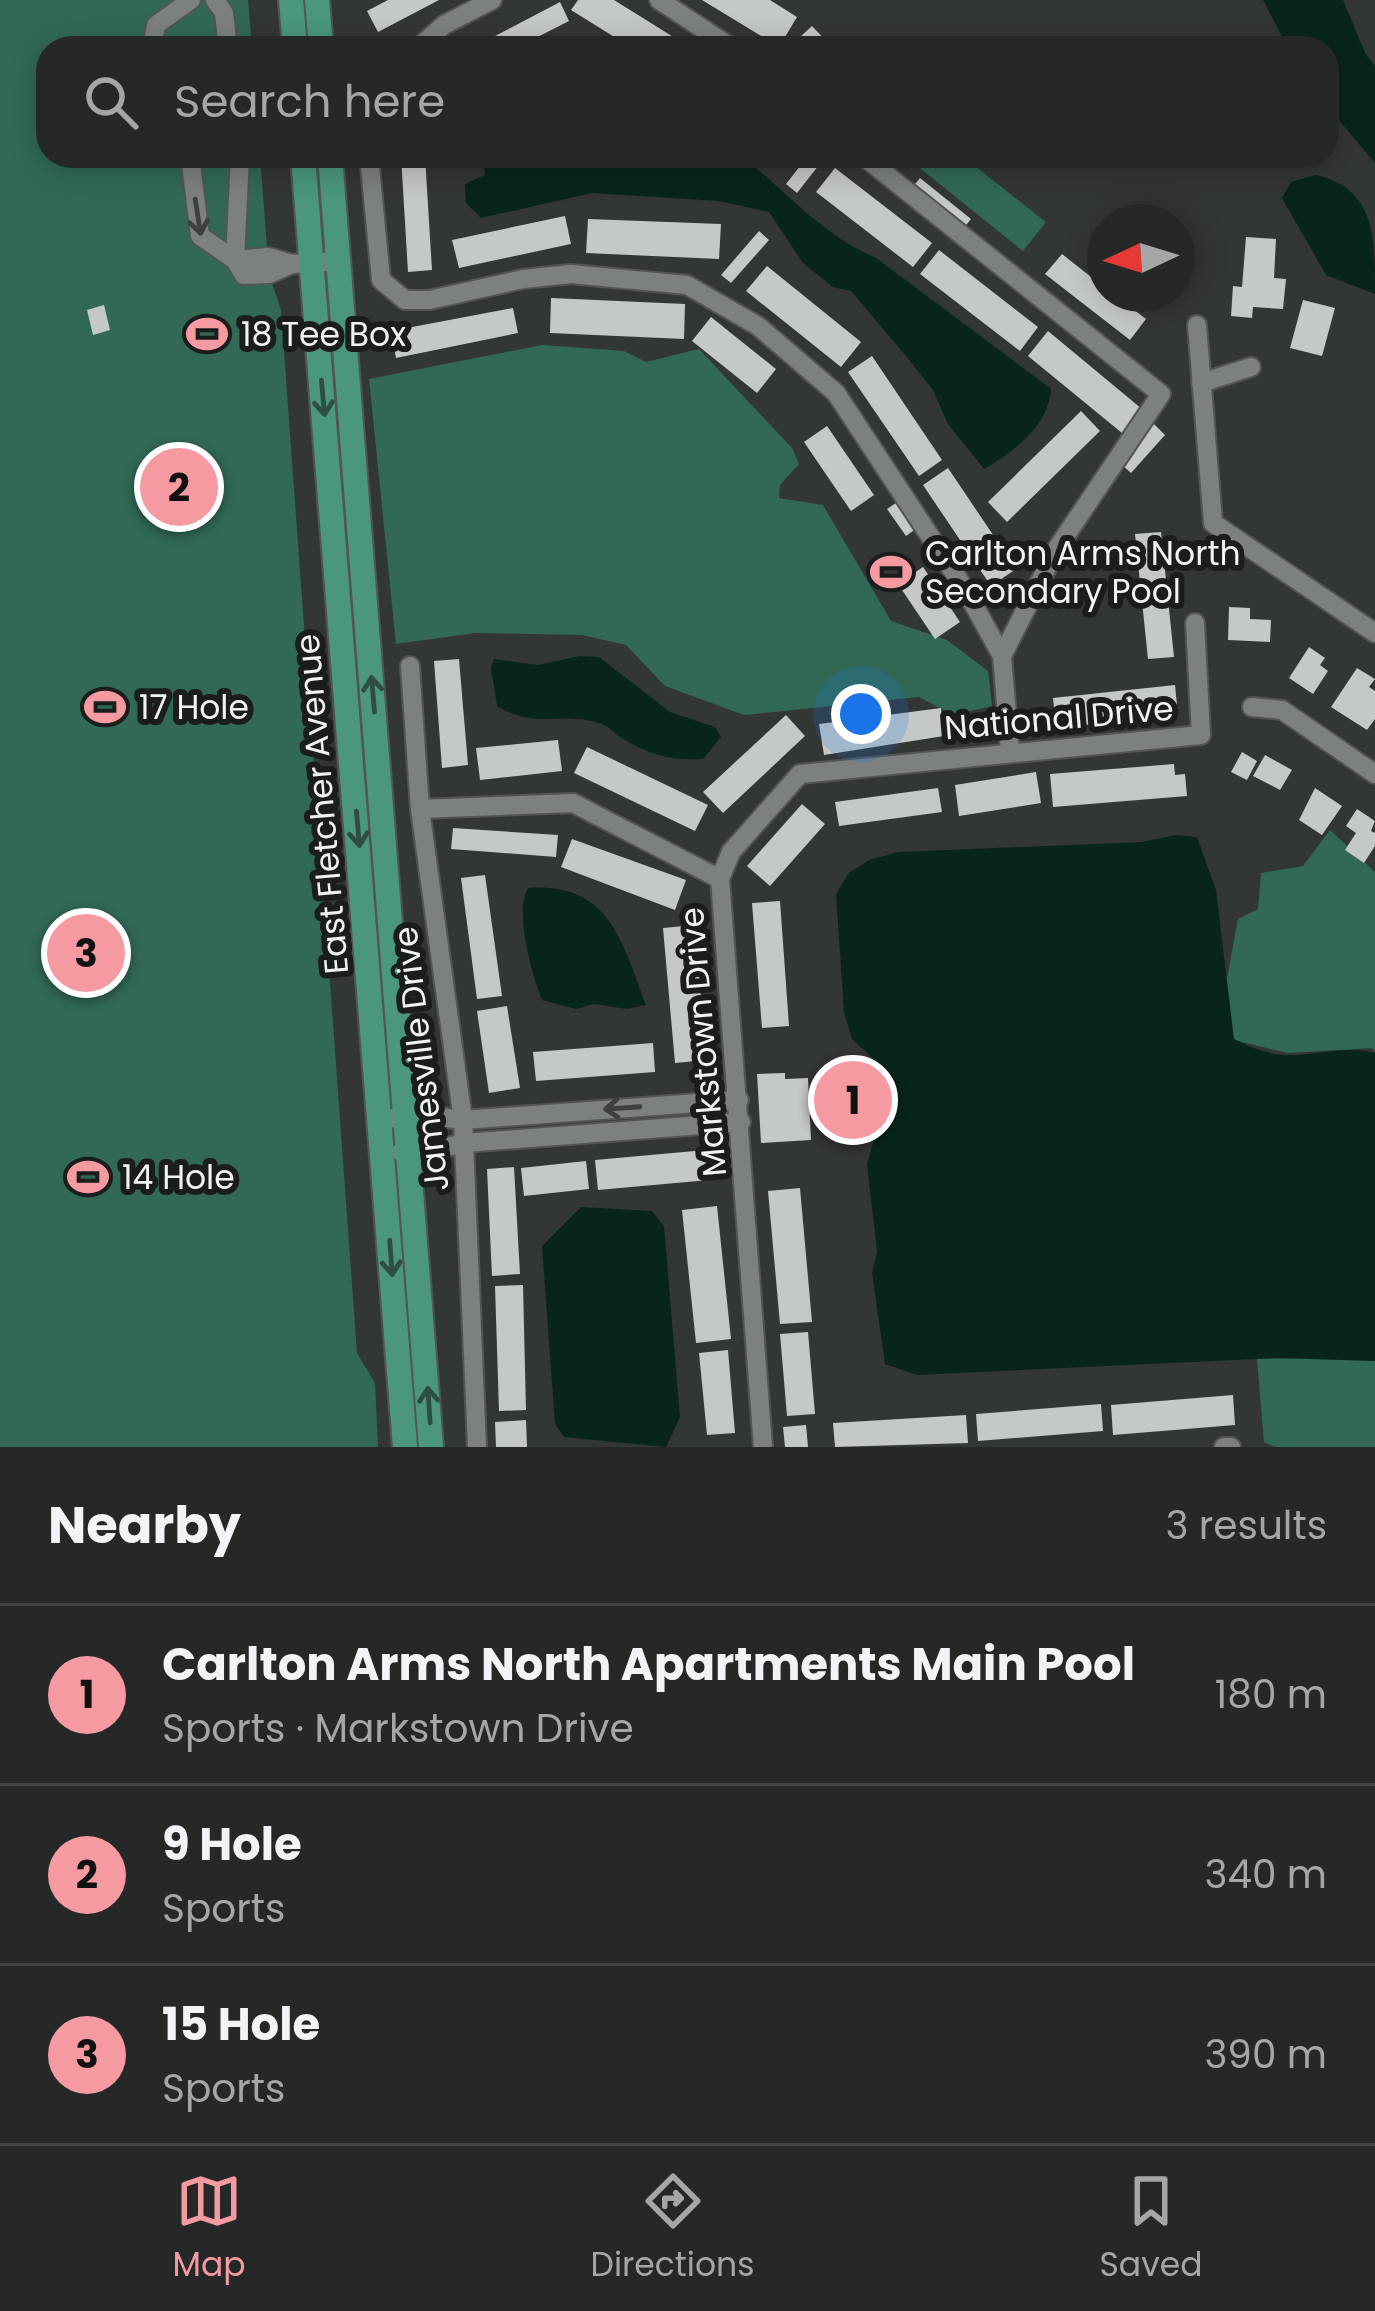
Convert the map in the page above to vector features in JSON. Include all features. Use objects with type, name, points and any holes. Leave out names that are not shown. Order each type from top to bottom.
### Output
[{"type":"main road","points":[[291,0],[294,36]]},
{"type":"main road","points":[[317,0],[320,36]]},
{"type":"main road","name":"East Fletcher Avenue","points":[[303,168],[302,264],[352,771],[389,1126],[409,1155],[431,1447]]},
{"type":"main road","name":"East Fletcher Avenue","points":[[331,168],[379,769],[389,1126],[405,1447]]},
{"type":"street","points":[[154,36],[156,25],[191,0]]},
{"type":"street","points":[[215,0],[224,14],[227,36]]},
{"type":"street","points":[[432,36],[492,0]]},
{"type":"street","points":[[659,0],[714,36]]},
{"type":"street","points":[[192,168],[200,236],[235,260],[339,261]]},
{"type":"street","points":[[235,260],[239,168]]},
{"type":"street","points":[[370,168],[381,280],[405,300],[571,274],[687,285],[758,326],[836,393],[966,591],[1002,656],[1010,751]]},
{"type":"street","points":[[878,168],[1161,394],[1056,550],[1002,656]]},
{"type":"street","points":[[1197,325],[1214,523],[1375,633]]},
{"type":"street","points":[[1201,383],[1251,367]]},
{"type":"street","name":"National Drive","points":[[721,880],[731,852],[800,774],[1201,735],[1195,623]]},
{"type":"street","name":"Jamesville Drive","points":[[410,666],[420,808],[465,1143],[477,1447]]},
{"type":"street","points":[[1252,707],[1282,710],[1375,774]]},
{"type":"street","points":[[352,771],[379,769]]},
{"type":"street","name":"Markstown Drive","points":[[420,808],[573,803],[721,880],[763,1447]]},
{"type":"street","points":[[389,1126],[739,1100]]},
{"type":"street","points":[[409,1155],[465,1143],[741,1123]]},
{"type":"green space","points":[[0,0],[248,0],[251,36],[36,36],[36,168],[261,168],[269,274],[281,310],[357,1353],[375,1383],[378,1447],[0,1447]]},
{"type":"green space","points":[[920,168],[977,168],[1046,222],[1023,251]]},
{"type":"green space","points":[[542,345],[624,351],[646,362],[699,349],[792,448],[799,464],[780,485],[779,498],[823,505],[891,621],[947,640],[988,671],[992,706],[953,715],[919,697],[744,715],[665,686],[626,645],[582,635],[475,633],[396,644],[369,379]]},
{"type":"green space","points":[[1330,830],[1375,872],[1375,1052],[1372,1048],[1288,1053],[1233,1040],[1226,984],[1238,919],[1258,909],[1261,873],[1303,866]]},
{"type":"green space","points":[[1257,1359],[1375,1361],[1375,1447],[1275,1447],[1264,1442]]},
{"type":"shaded area","points":[[1263,0],[1343,0],[1366,55],[1375,65],[1375,163],[1339,120],[1339,36],[1282,36]]},
{"type":"shaded area","points":[[484,168],[756,168],[822,226],[876,258],[1051,389],[1044,415],[1018,445],[984,469],[948,424],[933,390],[906,356],[851,291],[833,287],[803,263],[769,212],[719,201],[592,193],[481,218],[466,203],[465,184],[485,175]]},
{"type":"shaded area","points":[[1316,175],[1350,191],[1361,203],[1372,234],[1375,294],[1326,275],[1282,198],[1291,182]]},
{"type":"shaded area","points":[[599,657],[670,712],[715,727],[721,737],[703,759],[671,758],[642,749],[599,723],[525,717],[497,706],[494,659],[538,665]]},
{"type":"shaded area","points":[[1175,835],[1197,837],[1216,890],[1234,1039],[1282,1055],[1344,1050],[1375,1053],[1375,1361],[1277,1358],[917,1375],[885,1364],[872,1273],[877,1251],[867,1164],[876,1133],[891,1120],[898,1093],[887,1071],[852,1039],[844,1012],[836,894],[849,873],[869,860],[899,852],[1142,842]]},
{"type":"shaded area","points":[[528,888],[556,889],[595,906],[620,939],[646,1005],[627,1009],[594,1004],[576,1009],[542,1000],[524,927]]},
{"type":"shaded area","points":[[581,1207],[652,1211],[664,1226],[680,1417],[666,1447],[564,1437],[555,1424],[542,1246]]},
{"type":"building","points":[[388,0],[439,0],[378,32],[367,11]]},
{"type":"building","points":[[578,0],[614,0],[672,36],[613,36],[571,10]]},
{"type":"building","points":[[702,0],[770,0],[797,17],[786,36],[761,36]]},
{"type":"building","points":[[560,2],[569,21],[540,36],[495,36]]},
{"type":"building","points":[[812,26],[822,36],[801,36]]},
{"type":"building","points":[[402,168],[426,168],[432,270],[408,272]]},
{"type":"building","points":[[799,168],[817,168],[797,193],[786,184]]},
{"type":"building","points":[[835,168],[932,243],[913,267],[816,192]]},
{"type":"building","points":[[920,178],[971,219],[962,230],[911,189]]},
{"type":"building","points":[[565,216],[571,244],[459,268],[452,240]]},
{"type":"building","points":[[588,219],[721,224],[719,259],[586,253]]},
{"type":"building","points":[[759,231],[769,240],[731,283],[721,275]]},
{"type":"building","points":[[1246,237],[1276,239],[1274,278],[1286,279],[1283,309],[1253,307],[1252,318],[1231,316],[1233,286],[1242,287]]},
{"type":"building","points":[[939,250],[1038,327],[1020,351],[920,274]]},
{"type":"building","points":[[1062,254],[1087,274],[1087,307],[1045,274]]},
{"type":"building","points":[[767,266],[861,342],[841,367],[746,291]]},
{"type":"building","points":[[551,298],[685,304],[684,339],[550,333]]},
{"type":"building","points":[[1303,300],[1335,308],[1322,356],[1290,348]]},
{"type":"building","points":[[104,305],[110,330],[93,335],[87,310]]},
{"type":"building","points":[[513,308],[518,333],[396,358],[391,331]]},
{"type":"building","points":[[1094,312],[1137,312],[1146,319],[1130,340]]},
{"type":"building","points":[[711,317],[776,369],[757,393],[692,341]]},
{"type":"building","points":[[1048,331],[1142,409],[1122,433],[1028,356]]},
{"type":"building","points":[[872,356],[942,460],[919,476],[848,372]]},
{"type":"building","points":[[1081,411],[1100,431],[1007,522],[988,502]]},
{"type":"building","points":[[1154,424],[1165,435],[1131,473],[1120,463]]},
{"type":"building","points":[[827,426],[874,495],[851,511],[804,442]]},
{"type":"building","points":[[948,468],[1016,569],[991,586],[923,485]]},
{"type":"building","points":[[899,501],[917,528],[906,536],[887,509]]},
{"type":"building","points":[[1161,532],[1174,657],[1148,659],[1135,534]]},
{"type":"building","points":[[923,567],[960,622],[935,639],[898,584]]},
{"type":"building","points":[[1229,607],[1250,608],[1250,619],[1271,620],[1270,642],[1228,640]]},
{"type":"building","points":[[1309,647],[1325,658],[1320,665],[1328,671],[1313,694],[1289,678]]},
{"type":"building","points":[[459,659],[468,765],[442,768],[434,661]]},
{"type":"building","points":[[1357,668],[1375,679],[1369,687],[1375,691],[1375,719],[1367,730],[1331,707]]},
{"type":"building","points":[[1175,685],[1178,715],[1056,728],[1053,698]]},
{"type":"building","points":[[941,708],[944,736],[824,755],[819,724]]},
{"type":"building","points":[[786,715],[805,736],[723,813],[703,792]]},
{"type":"building","points":[[558,740],[562,771],[480,780],[476,748]]},
{"type":"building","points":[[587,747],[708,805],[695,831],[574,773]]},
{"type":"building","points":[[1242,752],[1257,761],[1247,780],[1231,772]]},
{"type":"building","points":[[1265,755],[1292,770],[1280,790],[1253,776]]},
{"type":"building","points":[[1174,764],[1175,775],[1185,774],[1187,796],[1053,807],[1050,774]]},
{"type":"building","points":[[1036,772],[1041,803],[959,816],[955,785]]},
{"type":"building","points":[[938,788],[942,812],[839,826],[835,802]]},
{"type":"building","points":[[1315,788],[1342,806],[1322,835],[1299,820]]},
{"type":"building","points":[[802,804],[825,824],[770,886],[747,866]]},
{"type":"building","points":[[1357,809],[1375,821],[1371,831],[1375,846],[1364,863],[1345,850],[1356,833],[1346,826]]},
{"type":"building","points":[[453,828],[558,835],[556,857],[451,849]]},
{"type":"building","points":[[572,839],[686,880],[675,910],[561,867]]},
{"type":"building","points":[[485,875],[502,996],[477,999],[461,878]]},
{"type":"building","points":[[780,901],[789,1026],[762,1028],[752,903]]},
{"type":"building","points":[[695,925],[706,1060],[675,1063],[663,928]]},
{"type":"building","points":[[507,1006],[520,1088],[489,1093],[477,1011]]},
{"type":"building","points":[[653,1043],[655,1072],[536,1081],[533,1052]]},
{"type":"building","points":[[785,1073],[785,1079],[808,1078],[811,1140],[761,1143],[757,1074]]},
{"type":"building","points":[[717,1149],[720,1179],[598,1190],[595,1160]]},
{"type":"building","points":[[586,1161],[589,1189],[524,1196],[521,1168]]},
{"type":"building","points":[[514,1167],[520,1274],[492,1276],[487,1169]]},
{"type":"building","points":[[800,1188],[812,1322],[780,1324],[768,1191]]},
{"type":"building","points":[[717,1206],[731,1339],[696,1343],[682,1210]]},
{"type":"building","points":[[523,1285],[526,1410],[499,1411],[495,1286]]},
{"type":"building","points":[[808,1332],[815,1414],[787,1416],[780,1334]]},
{"type":"building","points":[[728,1350],[735,1433],[707,1435],[699,1353]]},
{"type":"building","points":[[1233,1395],[1235,1425],[1113,1435],[1111,1405]]},
{"type":"building","points":[[1101,1404],[1103,1431],[978,1441],[976,1414]]},
{"type":"building","points":[[966,1415],[968,1443],[835,1447],[833,1423]]},
{"type":"building","points":[[526,1420],[527,1447],[496,1447],[495,1422]]},
{"type":"building","points":[[806,1425],[808,1447],[785,1447],[783,1427]]},
{"type":"place","name":"18 Tee Box","points":[[207,334]]},
{"type":"place","name":"9 Hole","points":[[179,487]]},
{"type":"place","name":"Carlton Arms North Secondary Pool","points":[[891,572]]},
{"type":"place","name":"17 Hole","points":[[105,707]]},
{"type":"place","name":"15 Hole","points":[[86,953]]},
{"type":"place","name":"Carlton Arms North Apartments Main Pool","points":[[853,1100]]},
{"type":"place","name":"14 Hole","points":[[88,1177]]}]
